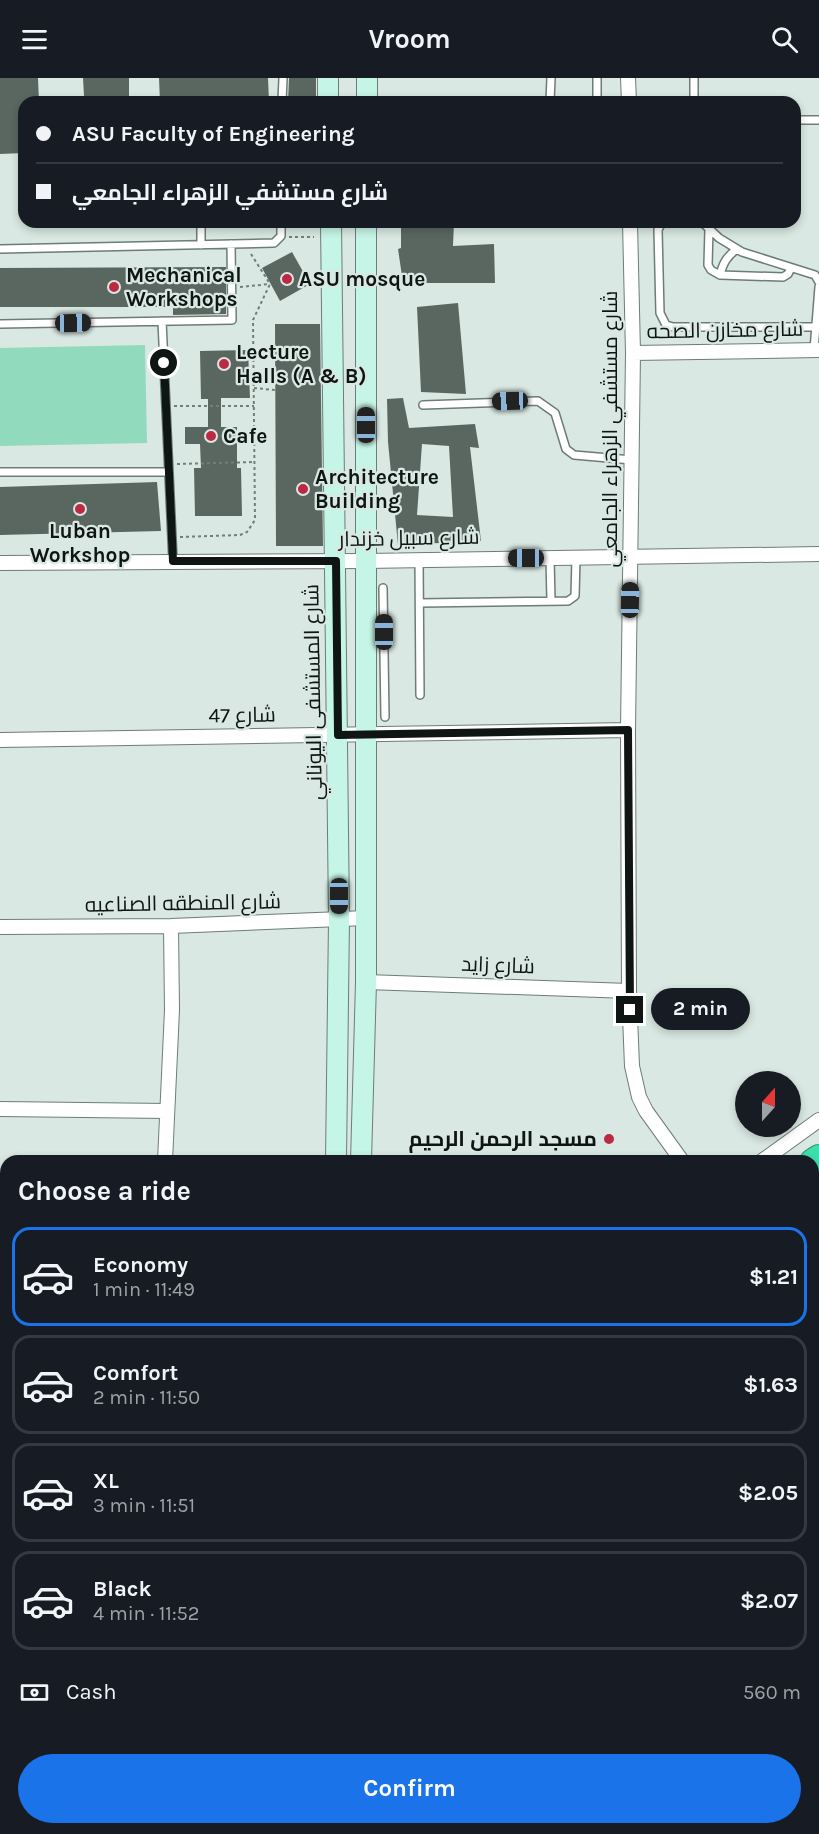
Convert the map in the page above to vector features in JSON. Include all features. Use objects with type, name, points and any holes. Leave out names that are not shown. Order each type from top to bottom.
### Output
[{"type":"street","points":[[328,78],[328,96]]},
{"type":"street","points":[[367,78],[367,96]]},
{"type":"street","points":[[628,78],[629,96]]},
{"type":"street","name":"شارع المستشفى اليوناني","points":[[331,228],[339,919],[336,1155]]},
{"type":"street","points":[[361,1155],[366,982],[366,735],[375,654],[366,561],[366,228]]},
{"type":"street","name":"شارع مستشفي الزهراء الجامعي","points":[[630,228],[633,353],[628,730],[629,991],[632,1066],[639,1097],[646,1111],[678,1155]]},
{"type":"street","name":"شارع مخازن الصحه","points":[[633,353],[817,350]]},
{"type":"street","name":"شارع سبيل خزندار","points":[[0,563],[366,561],[819,554]]},
{"type":"street","name":"شارع 47","points":[[0,740],[628,730]]},
{"type":"street","name":"شارع المنطقه الصناعيه","points":[[0,927],[171,926],[366,918]]},
{"type":"street","points":[[165,1155],[172,1010],[171,926]]},
{"type":"street","name":"شارع زايد","points":[[366,982],[629,991]]},
{"type":"street","points":[[0,1109],[167,1111]]},
{"type":"street","points":[[770,1155],[819,1120]]},
{"type":"lane","points":[[282,96],[283,78]]},
{"type":"lane","points":[[550,96],[551,78]]},
{"type":"lane","points":[[597,78],[597,96]]},
{"type":"lane","points":[[694,78],[694,96]]},
{"type":"lane","points":[[801,120],[819,120]]},
{"type":"lane","points":[[201,228],[201,245]]},
{"type":"lane","points":[[0,249],[277,242],[281,236],[281,228]]},
{"type":"lane","points":[[659,228],[660,313],[666,325],[673,327],[816,327]]},
{"type":"lane","points":[[709,229],[737,249],[815,275],[819,282]]},
{"type":"lane","points":[[709,229],[708,265],[711,270],[720,275],[783,277],[791,268]]},
{"type":"lane","points":[[0,324],[232,320],[231,244]]},
{"type":"lane","points":[[720,275],[728,255],[737,249]]},
{"type":"lane","points":[[817,350],[819,287]]},
{"type":"lane","points":[[162,321],[173,561]]},
{"type":"lane","points":[[423,405],[538,400],[555,413],[566,449],[574,455],[632,460]]},
{"type":"lane","points":[[0,471],[167,468]]},
{"type":"lane","points":[[550,558],[551,601]]},
{"type":"lane","points":[[420,603],[568,601],[575,596],[576,558]]},
{"type":"lane","points":[[419,559],[420,695]]},
{"type":"lane","points":[[384,588],[375,654],[384,717]]},
{"type":"path","points":[[291,237],[318,237]]},
{"type":"path","points":[[244,244],[270,284]]},
{"type":"path","points":[[232,288],[270,284]]},
{"type":"path","points":[[172,537],[240,535],[247,532],[255,520],[253,320],[270,284]]},
{"type":"path","points":[[254,388],[275,390]]},
{"type":"path","points":[[165,406],[254,406]]},
{"type":"path","points":[[167,468],[255,462]]},
{"type":"green space","points":[[145,345],[147,443],[0,446],[0,348]]},
{"type":"building","points":[[0,78],[38,78],[39,96],[18,96],[18,153],[0,154]]},
{"type":"building","points":[[83,78],[129,78],[129,96],[84,96]]},
{"type":"building","points":[[159,78],[268,78],[269,96],[160,96]]},
{"type":"building","points":[[289,78],[316,78],[316,96],[288,96]]},
{"type":"building","points":[[401,228],[454,228],[453,246],[494,244],[495,283],[403,283],[398,249],[401,248]]},
{"type":"building","name":"ASU mosque","points":[[292,252],[310,284],[280,301],[262,268]]},
{"type":"building","name":"Mechanical Workshops","points":[[226,267],[226,314],[173,315],[173,307],[0,307],[0,268]]},
{"type":"building","points":[[458,303],[466,394],[421,392],[417,307]]},
{"type":"building","name":"Architecture Building","points":[[275,324],[320,324],[323,546],[276,546]]},
{"type":"building","points":[[248,350],[250,398],[221,398],[221,427],[237,427],[237,468],[241,468],[242,516],[195,516],[194,468],[201,468],[200,444],[185,444],[185,427],[208,427],[208,399],[201,399],[200,351]]},
{"type":"building","points":[[403,398],[409,428],[475,424],[479,448],[470,447],[481,541],[398,545],[388,442],[387,399]],"holes":[[[422,444],[449,446],[453,517],[417,515]]]},
{"type":"building","name":"Luban Workshop","points":[[157,482],[161,531],[0,535],[0,487]]},
{"type":"place","name":"ASU mosque","points":[[287,279]]},
{"type":"place","name":"Mechanical Workshops","points":[[114,287]]},
{"type":"place","name":"Lecture Halls (A & B)","points":[[224,364]]},
{"type":"place","name":"Cafe","points":[[211,436]]},
{"type":"place","name":"Architecture Building","points":[[303,489]]},
{"type":"place","name":"Luban Workshop","points":[[80,509]]},
{"type":"place","name":"مسجد الرحمن الرحيم","points":[[609,1139]]},
{"type":"route","points":[[164,363],[167,472],[173,561],[336,561],[338,735],[628,730],[630,1010]]}]
